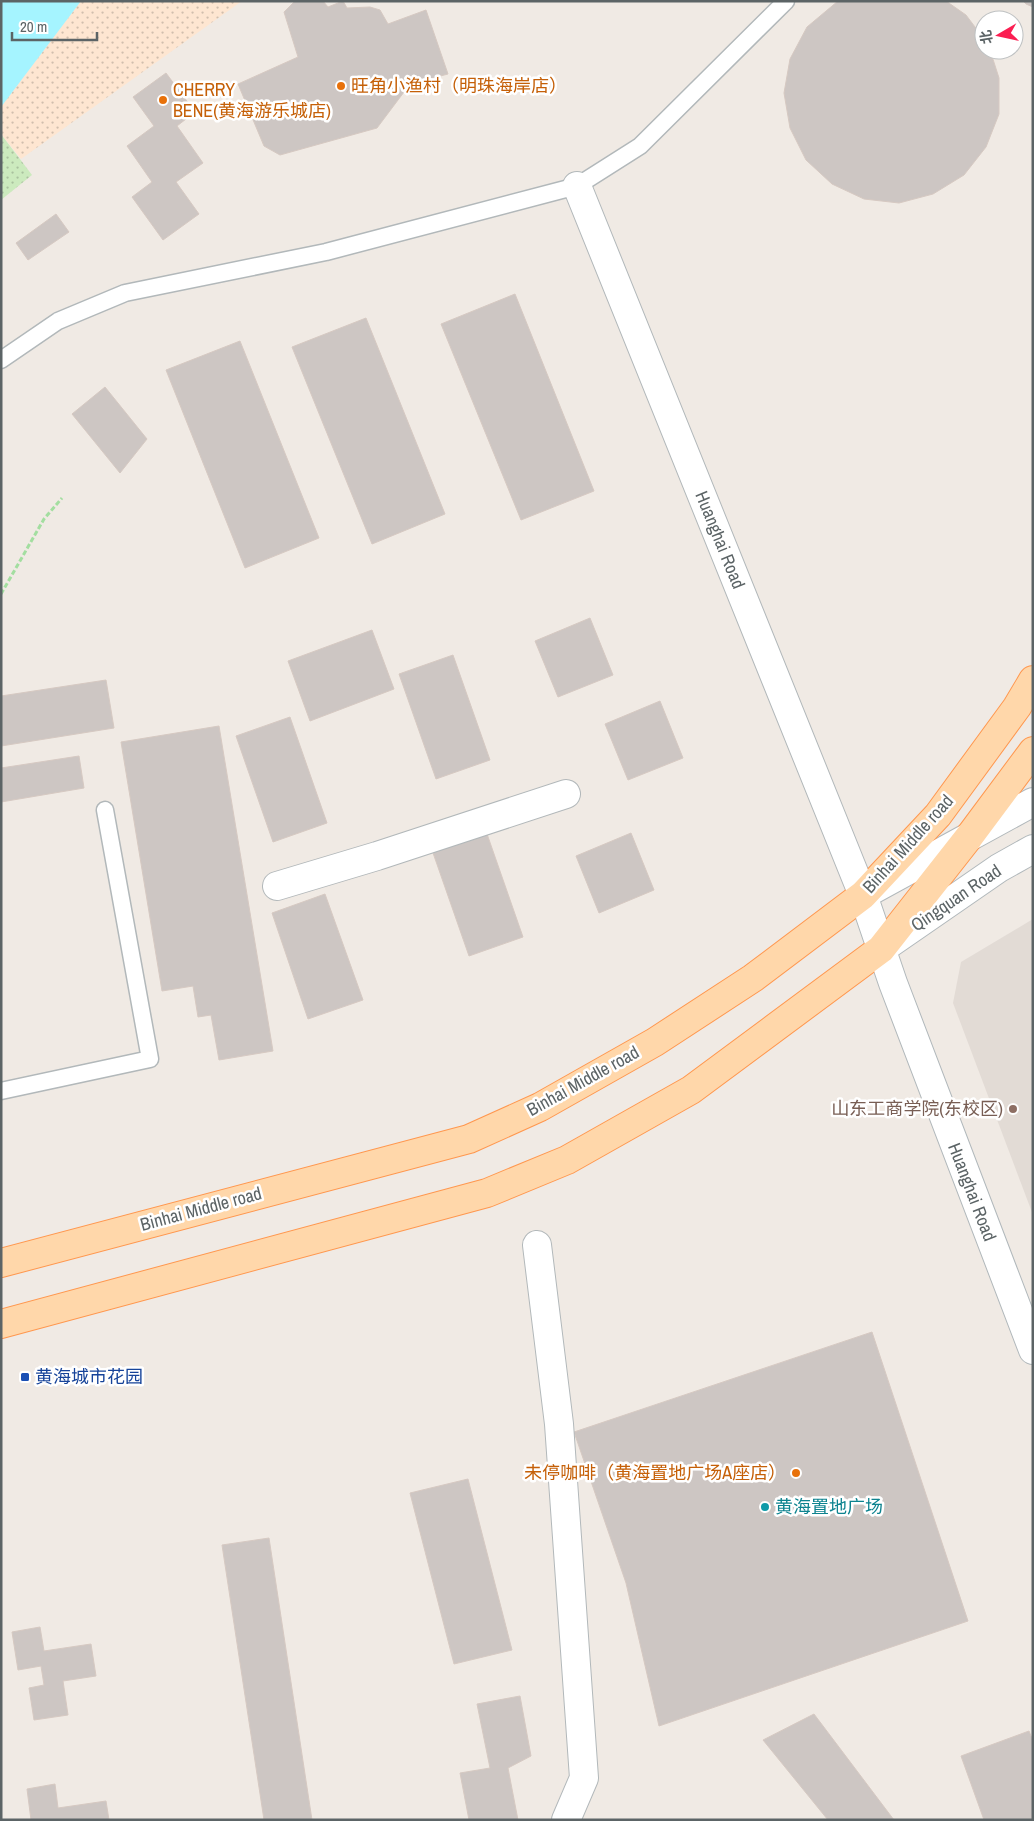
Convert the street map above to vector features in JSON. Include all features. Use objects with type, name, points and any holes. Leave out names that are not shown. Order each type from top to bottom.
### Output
[{"type":"main road","name":"Binhai Middle road","points":[[1,1263],[469,1139],[540,1107],[654,1042],[753,978],[863,895],[938,815],[1016,708],[1033,680]]},
{"type":"main road","points":[[1,1324],[487,1193],[567,1160],[691,1090],[881,949],[969,837],[1033,751]]},
{"type":"street","name":"Huanghai Road","points":[[576,186],[863,895],[881,949],[1033,1350]]},
{"type":"street","points":[[277,886],[377,856],[566,794]]},
{"type":"street","points":[[863,895],[1033,802]]},
{"type":"street","name":"Qingquan Road","points":[[881,949],[999,868],[1033,848]]},
{"type":"street","points":[[537,1245],[558,1424],[584,1778],[566,1820]]},
{"type":"lane","points":[[1,360],[58,321],[125,293],[326,252],[576,186],[640,146],[786,1]]},
{"type":"lane","points":[[1,1091],[150,1059],[105,810]]},
{"type":"path","points":[[1,594],[44,519],[62,498]]},
{"type":"shaded area","name":"山东工商学院(东校区)","points":[[1033,919],[1033,1215],[953,1003],[961,962]]},
{"type":"green space","points":[[1,134],[32,175],[1,200]]},
{"type":"sand","points":[[81,1],[242,1],[21,159],[1,134],[1,107]]},
{"type":"water","points":[[1,1],[81,1],[1,107]]},
{"type":"building","points":[[295,1],[323,1],[328,7],[343,1],[347,8],[370,7],[380,10],[388,24],[426,10],[448,74],[410,84],[377,128],[280,155],[264,146],[238,84],[298,57],[284,12]]},
{"type":"building","points":[[838,1],[946,1],[966,15],[974,26],[974,60],[993,60],[999,78],[999,114],[986,147],[964,175],[933,194],[899,203],[864,199],[832,184],[806,160],[790,128],[784,93],[790,59],[807,27]]},
{"type":"building","points":[[1023,1],[1033,1],[1033,7],[1026,4]]},
{"type":"building","points":[[166,73],[195,112],[177,126],[203,163],[176,182],[199,214],[163,240],[132,197],[152,182],[127,146],[154,126],[133,97]]},
{"type":"building","points":[[56,214],[69,232],[28,260],[16,243]]},
{"type":"building","points":[[515,294],[594,491],[521,520],[441,324]]},
{"type":"building","points":[[366,318],[445,514],[372,544],[292,347]]},
{"type":"building","points":[[240,341],[319,538],[245,568],[166,370]]},
{"type":"building","points":[[105,387],[147,439],[120,473],[72,414]]},
{"type":"building","points":[[590,618],[613,675],[558,697],[535,641]]},
{"type":"building","points":[[372,630],[394,689],[310,721],[288,661]]},
{"type":"building","points":[[453,655],[490,760],[436,779],[399,674]]},
{"type":"building","points":[[106,680],[114,728],[1,746],[1,696]]},
{"type":"building","points":[[660,701],[683,758],[628,780],[605,724]]},
{"type":"building","points":[[290,717],[327,823],[273,842],[236,736]]},
{"type":"building","points":[[219,726],[273,1051],[219,1060],[211,1015],[198,1017],[193,986],[162,991],[121,742]]},
{"type":"building","points":[[79,756],[84,788],[1,802],[1,768]]},
{"type":"building","points":[[486,831],[523,937],[469,956],[432,850]]},
{"type":"building","points":[[631,833],[654,890],[599,913],[576,856]]},
{"type":"building","points":[[325,894],[363,1000],[308,1019],[272,913]]},
{"type":"building","name":"黄海置地广场","points":[[872,1332],[968,1621],[659,1726],[626,1583],[574,1432]]},
{"type":"building","points":[[468,1479],[512,1650],[454,1664],[410,1493]]},
{"type":"building","points":[[269,1538],[312,1820],[264,1820],[222,1545]]},
{"type":"building","points":[[40,1627],[44,1651],[91,1644],[96,1676],[63,1681],[68,1715],[34,1720],[29,1688],[44,1685],[41,1666],[18,1670],[12,1632]]},
{"type":"building","points":[[520,1696],[531,1756],[508,1768],[518,1820],[469,1820],[460,1773],[490,1768],[477,1704]]},
{"type":"building","points":[[814,1714],[894,1820],[828,1820],[763,1740]]},
{"type":"building","points":[[1029,1731],[1033,1741],[1033,1820],[984,1820],[961,1756]]},
{"type":"building","points":[[55,1784],[58,1808],[106,1801],[109,1820],[31,1820],[27,1789]]},
{"type":"place","name":"旺角小渔村（明珠海岸店）","points":[[341,86]]},
{"type":"place","name":"CHERRY BENE(黄海游乐城店)","points":[[163,100]]},
{"type":"place","name":"山东工商学院(东校区)","points":[[1013,1109]]},
{"type":"place","name":"黄海城市花园","points":[[25,1377]]},
{"type":"place","name":"未停咖啡（黄海置地广场A座店）","points":[[796,1473]]},
{"type":"place","name":"黄海置地广场","points":[[765,1507]]}]
